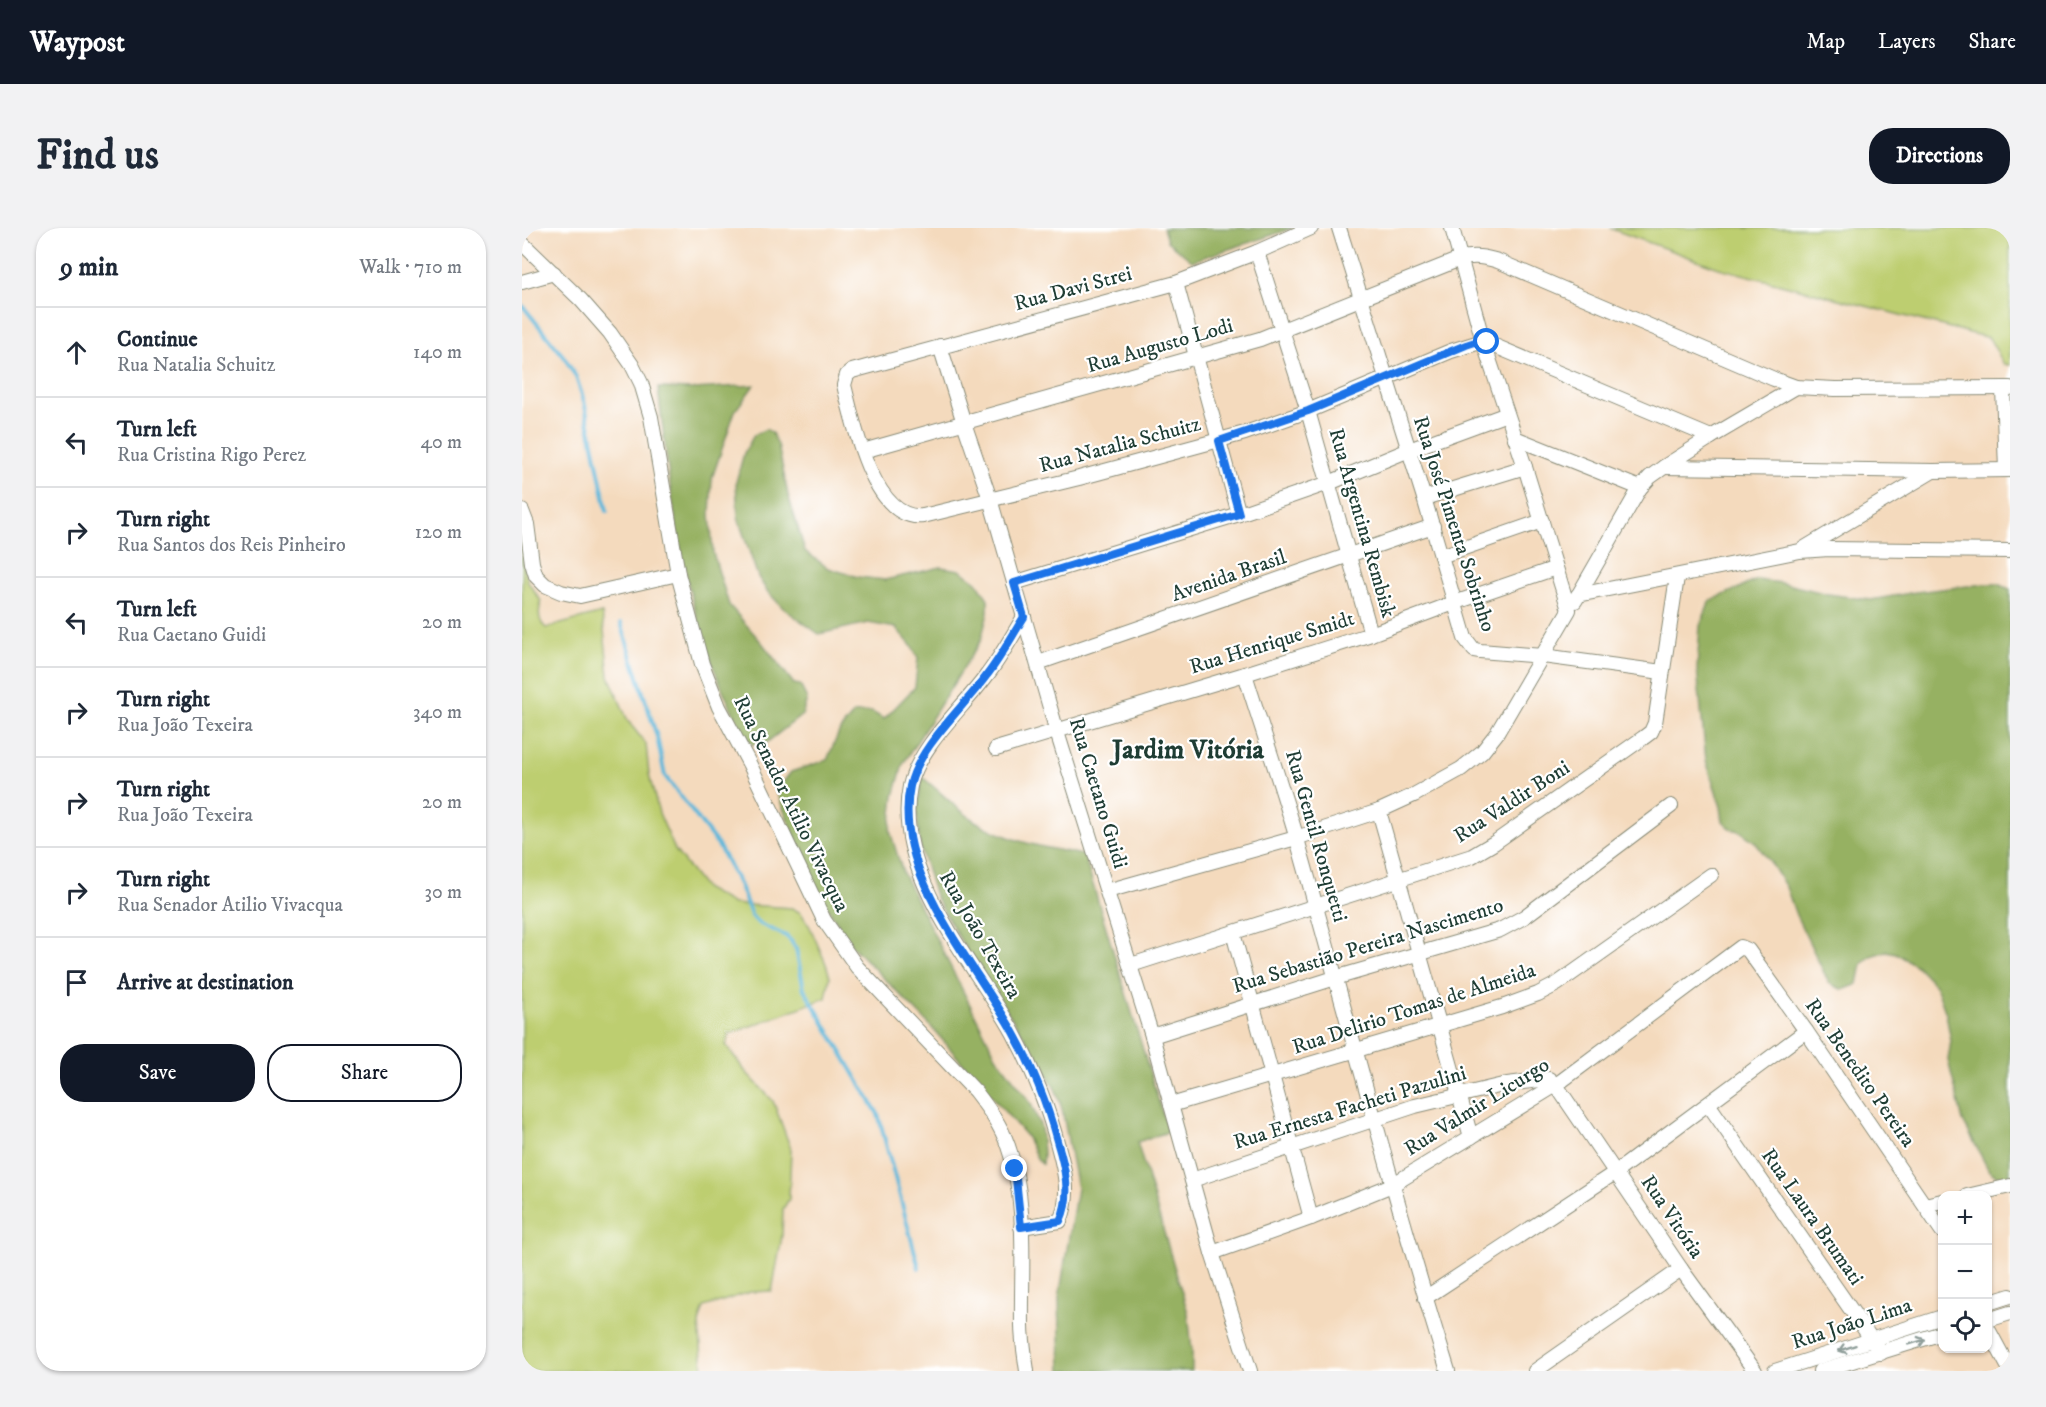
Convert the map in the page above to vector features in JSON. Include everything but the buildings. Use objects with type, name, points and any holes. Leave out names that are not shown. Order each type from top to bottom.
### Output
[{"type":"street","name":"Rua Davi Strei","points":[[844,380],[847,375],[860,368],[1176,283],[1257,252],[1311,228]]},
{"type":"street","name":"Rua José Pimenta Sobrinho","points":[[1339,228],[1433,526],[1465,638],[1474,650],[1543,656],[1662,672]]},
{"type":"street","points":[[1452,228],[1483,340],[1569,610]]},
{"type":"street","name":"Rua Senador Atilio Vivacqua","points":[[522,243],[554,273],[610,333],[632,365],[641,383],[651,417],[678,574],[702,664],[711,688],[819,909],[832,933],[857,967],[975,1091],[991,1113],[1009,1147],[1015,1169],[1021,1227],[1022,1327],[1027,1371]]},
{"type":"street","name":"Rua Argentina Rembisk","points":[[1257,252],[1308,411],[1371,634]]},
{"type":"street","points":[[1460,259],[1483,257],[1498,261],[1796,387],[1835,389],[2007,388],[2008,470],[1933,471],[1664,466]]},
{"type":"street","name":"Rua Augusto Lodi","points":[[863,451],[1197,358],[1284,331],[1460,259]]},
{"type":"street","points":[[522,282],[554,273]]},
{"type":"street","points":[[1176,283],[1239,514]]},
{"type":"street","points":[[1483,340],[1711,437]]},
{"type":"street","name":"Rua Natalia Schuitz","points":[[844,380],[868,467],[880,490],[897,509],[909,515],[923,516],[1219,441],[1308,411],[1483,340]]},
{"type":"street","name":"Rua Caetano Guidi","points":[[940,346],[990,499],[1057,732],[1131,965],[1212,1253],[1250,1371]]},
{"type":"street","points":[[1107,891],[1296,838],[1379,811],[1461,769],[1482,752],[1497,733],[1640,488],[1664,466],[1796,387]]},
{"type":"street","points":[[1014,583],[1239,514],[1329,483],[1409,450],[1507,414]]},
{"type":"street","points":[[1515,438],[1640,488]]},
{"type":"street","points":[[1424,498],[1525,467]]},
{"type":"street","points":[[1800,551],[1933,471]]},
{"type":"street","points":[[522,511],[527,524],[536,576],[545,585],[561,592],[580,596],[678,574]]},
{"type":"street","points":[[1441,556],[1542,521]]},
{"type":"street","name":"Avenida Brasil","points":[[1038,663],[1433,526]]},
{"type":"street","points":[[1578,595],[1800,551],[1829,549],[2010,551]]},
{"type":"street","name":"Rua Henrique Smidt","points":[[996,748],[1057,732],[1371,634],[1556,568]]},
{"type":"street","name":"Rua Valdir Boni","points":[[1131,965],[1399,881],[1482,851],[1643,738],[1651,732],[1655,723],[1677,577]]},
{"type":"street","name":"Rua João Texeira","points":[[1021,1227],[1060,1221],[1066,1201],[1062,1159],[1041,1091],[1021,1048],[999,1008],[942,920],[923,880],[909,830],[908,800],[913,775],[922,759],[988,674],[1024,617]]},
{"type":"street","name":"Rua Gentil Ronquetti","points":[[1245,674],[1296,838],[1392,1185],[1448,1371]]},
{"type":"street","name":"Rua Sebastião Pereira Nascimento","points":[[1152,1036],[1335,978],[1485,935],[1516,922],[1671,807]]},
{"type":"street","points":[[1379,811],[1471,1137]]},
{"type":"street","name":"Rua Delirio Tomas de Almeida","points":[[1171,1106],[1520,1002],[1557,984],[1712,875]]},
{"type":"street","points":[[1233,933],[1311,1218]]},
{"type":"street","name":"Rua Benedito Pereira","points":[[1738,948],[1744,947],[1748,950],[1938,1225]]},
{"type":"street","name":"Rua Valmir Licurgo","points":[[1212,1253],[1311,1218],[1392,1185],[1556,1085],[1738,948]]},
{"type":"street","points":[[1425,1298],[1616,1172],[1806,1031]]},
{"type":"street","name":"Rua Ernesta Facheti Pazulini","points":[[1192,1180],[1374,1118],[1458,1094],[1539,1079],[1549,1079],[1556,1085]]},
{"type":"street","name":"Rua Vitória","points":[[1556,1085],[1681,1269],[1755,1371]]},
{"type":"street","name":"Rua Laura Brumati","points":[[1709,1105],[1881,1353]]},
{"type":"street","points":[[1988,1191],[2010,1186]]},
{"type":"street","points":[[1925,1205],[1938,1202]]},
{"type":"street","points":[[1535,1371],[1681,1269]]},
{"type":"street","points":[[1992,1299],[2010,1296]]},
{"type":"street","name":"Rua João Lima","points":[[1775,1371],[1938,1318]]},
{"type":"street","name":"Rua João Lima","points":[[1820,1371],[1938,1335]]},
{"type":"street","points":[[1992,1336],[2010,1370]]},
{"type":"green space","points":[[1163,228],[1294,228],[1192,261],[1167,241]]},
{"type":"green space","points":[[1609,228],[2010,228],[2010,365],[2004,364],[1989,338],[1719,268]]},
{"type":"green space","points":[[754,385],[735,411],[712,478],[710,514],[713,553],[729,605],[794,684],[800,685],[807,699],[802,715],[766,743],[750,744],[728,702],[710,659],[696,615],[677,526],[658,388],[694,389]]},
{"type":"green space","points":[[766,429],[772,433],[778,445],[788,495],[805,551],[828,568],[858,577],[885,580],[941,567],[960,570],[977,582],[988,599],[988,613],[981,640],[903,764],[894,796],[890,831],[903,873],[996,1056],[1030,1102],[1041,1127],[1042,1164],[1026,1136],[926,1021],[852,946],[818,893],[776,791],[791,772],[827,760],[840,730],[854,713],[872,712],[884,719],[915,687],[918,658],[910,644],[896,628],[868,623],[819,634],[783,608],[767,591],[758,577],[738,518],[736,482],[744,453],[754,435]]},
{"type":"green space","points":[[522,517],[526,544],[524,563],[528,582],[541,601],[539,615],[543,625],[546,628],[602,613],[609,676],[628,721],[646,744],[649,775],[659,813],[675,850],[704,888],[733,904],[792,908],[801,913],[810,927],[830,977],[826,998],[729,1034],[726,1045],[745,1071],[773,1101],[791,1149],[789,1199],[783,1209],[782,1236],[772,1291],[750,1292],[704,1307],[699,1323],[703,1371],[522,1371]]},
{"type":"green space","points":[[1757,580],[1871,600],[1985,584],[1997,584],[2010,589],[2010,1177],[2003,1180],[1989,1171],[1963,1121],[1948,1060],[1951,1041],[1946,1014],[1936,986],[1918,967],[1896,953],[1886,951],[1871,956],[1862,964],[1858,984],[1843,990],[1829,983],[1796,915],[1786,887],[1771,863],[1755,842],[1740,831],[1731,829],[1723,821],[1721,807],[1706,760],[1697,669],[1700,626],[1710,601]]},
{"type":"green space","points":[[922,777],[961,811],[988,828],[1028,843],[1084,855],[1168,1132],[1137,1142],[1188,1313],[1192,1371],[1061,1371],[1059,1298],[1077,1188],[1062,1109],[1056,1091],[1040,1060],[968,953],[935,896],[920,847],[917,813]]},
{"type":"waterway","points":[[522,305],[564,357],[576,377],[584,401],[607,511]]},
{"type":"waterway","points":[[621,623],[657,737],[665,776],[718,845],[740,886],[751,915],[758,923],[786,936],[791,941],[796,949],[804,989],[878,1114],[919,1268]]},
{"type":"district","name":"Jardim Vitória","points":[[1188,750]]},
{"type":"route","points":[[1015,1169],[1021,1227],[1060,1221],[1066,1201],[1066,1179],[1050,1116],[1041,1091],[999,1008],[942,920],[928,891],[909,830],[908,800],[913,775],[922,759],[988,674],[1024,617],[1014,583],[1239,514],[1219,441],[1308,411],[1466,345],[1483,340],[1487,342]]}]
